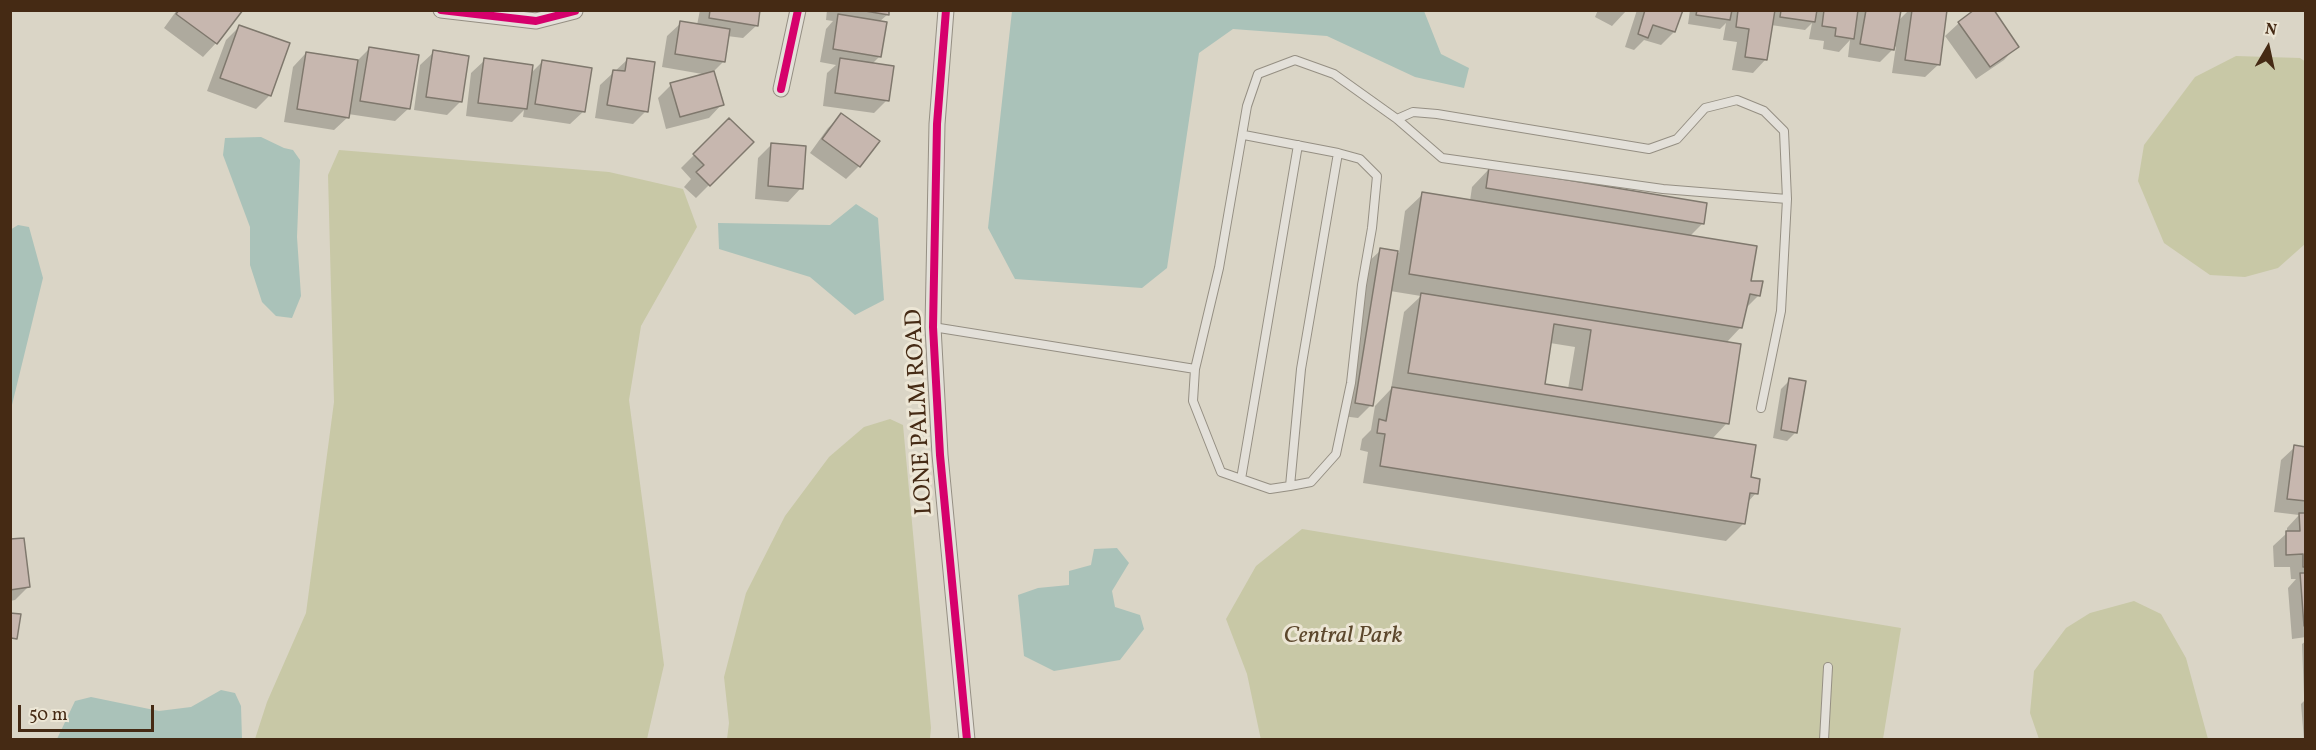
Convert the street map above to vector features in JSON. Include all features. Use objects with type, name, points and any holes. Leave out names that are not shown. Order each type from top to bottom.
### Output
[{"type":"street","points":[[441,10],[536,21],[575,11]]},
{"type":"street","points":[[781,89],[798,10]]},
{"type":"street","name":"LONE PALM ROAD","points":[[946,10],[937,124],[933,327],[940,455],[967,740]]},
{"type":"lane","points":[[1244,135],[1360,159],[1377,176],[1351,383],[1336,454],[1311,482],[1270,489],[1221,472],[1193,401],[1195,369],[1219,268],[1244,135],[1247,106],[1258,74],[1294,60],[1334,74],[1397,119],[1442,158],[1663,189],[1787,199]]},
{"type":"lane","points":[[1397,119],[1413,112],[1437,114],[1649,149],[1677,139],[1705,108],[1737,100],[1764,111],[1784,131],[1787,199],[1781,311],[1761,408]]},
{"type":"lane","points":[[1241,479],[1298,146]]},
{"type":"lane","points":[[1290,486],[1301,369],[1338,153]]},
{"type":"lane","points":[[933,327],[1195,369]]},
{"type":"lane","points":[[1824,740],[1828,667]]},
{"type":"green space","points":[[2236,56],[2300,58],[2306,62],[2305,244],[2278,268],[2245,277],[2210,275],[2164,243],[2138,181],[2144,145],[2195,77]]},
{"type":"green space","points":[[339,150],[609,172],[683,189],[697,227],[641,326],[629,400],[664,665],[647,739],[255,739],[267,702],[306,613],[334,402],[328,175]]},
{"type":"green space","points":[[890,419],[903,425],[931,728],[930,739],[727,739],[729,723],[724,677],[746,593],[785,516],[829,457],[864,427]]},
{"type":"green space","name":"Central Park","points":[[1302,529],[1901,628],[1883,739],[1261,740],[1247,674],[1226,619],[1256,566]]},
{"type":"green space","points":[[2134,601],[2161,614],[2186,658],[2208,739],[2039,739],[2030,713],[2034,671],[2066,628],[2090,613]]},
{"type":"shaded area","points":[[1012,11],[1424,11],[1441,54],[1469,68],[1464,88],[1415,77],[1327,36],[1233,29],[1199,53],[1167,268],[1142,288],[1015,279],[988,228]]},
{"type":"shaded area","points":[[261,137],[293,150],[300,160],[297,237],[301,296],[292,318],[276,316],[262,302],[250,265],[250,227],[223,155],[225,138]]},
{"type":"shaded area","points":[[856,204],[878,218],[884,300],[855,315],[810,277],[719,249],[718,223],[830,225]]},
{"type":"shaded area","points":[[18,225],[29,227],[43,278],[11,409],[10,230]]},
{"type":"shaded area","points":[[1117,548],[1129,563],[1112,591],[1115,607],[1140,615],[1144,629],[1120,660],[1054,671],[1024,656],[1018,595],[1038,588],[1069,585],[1069,571],[1091,565],[1094,549]]},
{"type":"shaded area","points":[[221,690],[235,693],[241,706],[242,739],[57,739],[75,701],[91,697],[159,711],[191,707]]},
{"type":"building","points":[[179,10],[243,10],[217,44],[176,14]]},
{"type":"building","points":[[710,10],[760,10],[758,26],[709,18]]},
{"type":"building","points":[[859,10],[889,10],[889,15]]},
{"type":"building","points":[[1645,10],[1683,10],[1675,32],[1653,25],[1648,38],[1638,34]]},
{"type":"building","points":[[1697,10],[1732,10],[1730,20],[1696,15]]},
{"type":"building","points":[[1738,10],[1775,10],[1767,60],[1745,57],[1749,29],[1736,27]]},
{"type":"building","points":[[1781,10],[1817,10],[1815,22],[1780,17]]},
{"type":"building","points":[[1824,10],[1858,10],[1854,39],[1835,36],[1836,28],[1822,26]]},
{"type":"building","points":[[1866,10],[1901,10],[1894,50],[1860,44]]},
{"type":"building","points":[[1912,10],[1947,10],[1940,65],[1905,60]]},
{"type":"building","points":[[1974,10],[1994,10],[2019,47],[1990,67],[1958,22]]},
{"type":"building","points":[[838,14],[887,22],[881,57],[833,49]]},
{"type":"building","points":[[680,21],[730,29],[725,62],[675,54]]},
{"type":"building","points":[[239,25],[290,43],[271,96],[220,78]]},
{"type":"building","points":[[369,47],[419,55],[410,109],[360,101]]},
{"type":"building","points":[[433,50],[469,56],[462,102],[426,97]]},
{"type":"building","points":[[306,52],[358,60],[349,118],[297,109]]},
{"type":"building","points":[[484,58],[533,65],[527,109],[478,103]]},
{"type":"building","points":[[627,58],[655,62],[648,112],[607,105],[613,70],[625,71]]},
{"type":"building","points":[[840,58],[894,66],[889,101],[835,93]]},
{"type":"building","points":[[542,60],[592,68],[585,112],[535,104]]},
{"type":"building","points":[[714,71],[724,105],[680,117],[670,83]]},
{"type":"building","points":[[841,113],[880,141],[860,167],[822,139]]},
{"type":"building","points":[[729,118],[754,142],[710,186],[696,172],[704,165],[693,154]]},
{"type":"building","points":[[771,143],[806,146],[803,189],[768,186]]},
{"type":"building","points":[[1489,167],[1707,203],[1704,224],[1486,188]]},
{"type":"building","points":[[1422,192],[1757,246],[1751,281],[1763,281],[1760,296],[1750,294],[1742,328],[1409,274]]},
{"type":"building","points":[[1380,248],[1398,251],[1373,406],[1355,403]]},
{"type":"building","points":[[1421,293],[1741,344],[1729,424],[1408,373]],"holes":[[[1554,324],[1591,330],[1582,390],[1545,384]]]},
{"type":"building","points":[[1789,378],[1806,381],[1797,433],[1781,430]]},
{"type":"building","points":[[1392,387],[1756,445],[1751,477],[1760,479],[1758,494],[1750,493],[1745,524],[1380,466],[1385,434],[1377,433],[1379,419],[1386,421]]},
{"type":"building","points":[[2294,445],[2306,447],[2306,501],[2287,499]]},
{"type":"building","points":[[2299,513],[2306,513],[2306,567],[2303,567],[2303,554],[2286,555],[2286,531],[2300,531]]},
{"type":"building","points":[[24,538],[30,587],[10,590],[10,539]]},
{"type":"building","points":[[2300,573],[2306,573],[2306,626],[2304,626]]},
{"type":"building","points":[[10,613],[21,614],[17,639],[11,638],[10,643]]},
{"type":"cycle path","points":[[441,10],[536,21],[575,11]]},
{"type":"cycle path","points":[[781,89],[798,10]]},
{"type":"cycle path","points":[[946,10],[937,124],[933,327],[940,455],[967,740]]}]
